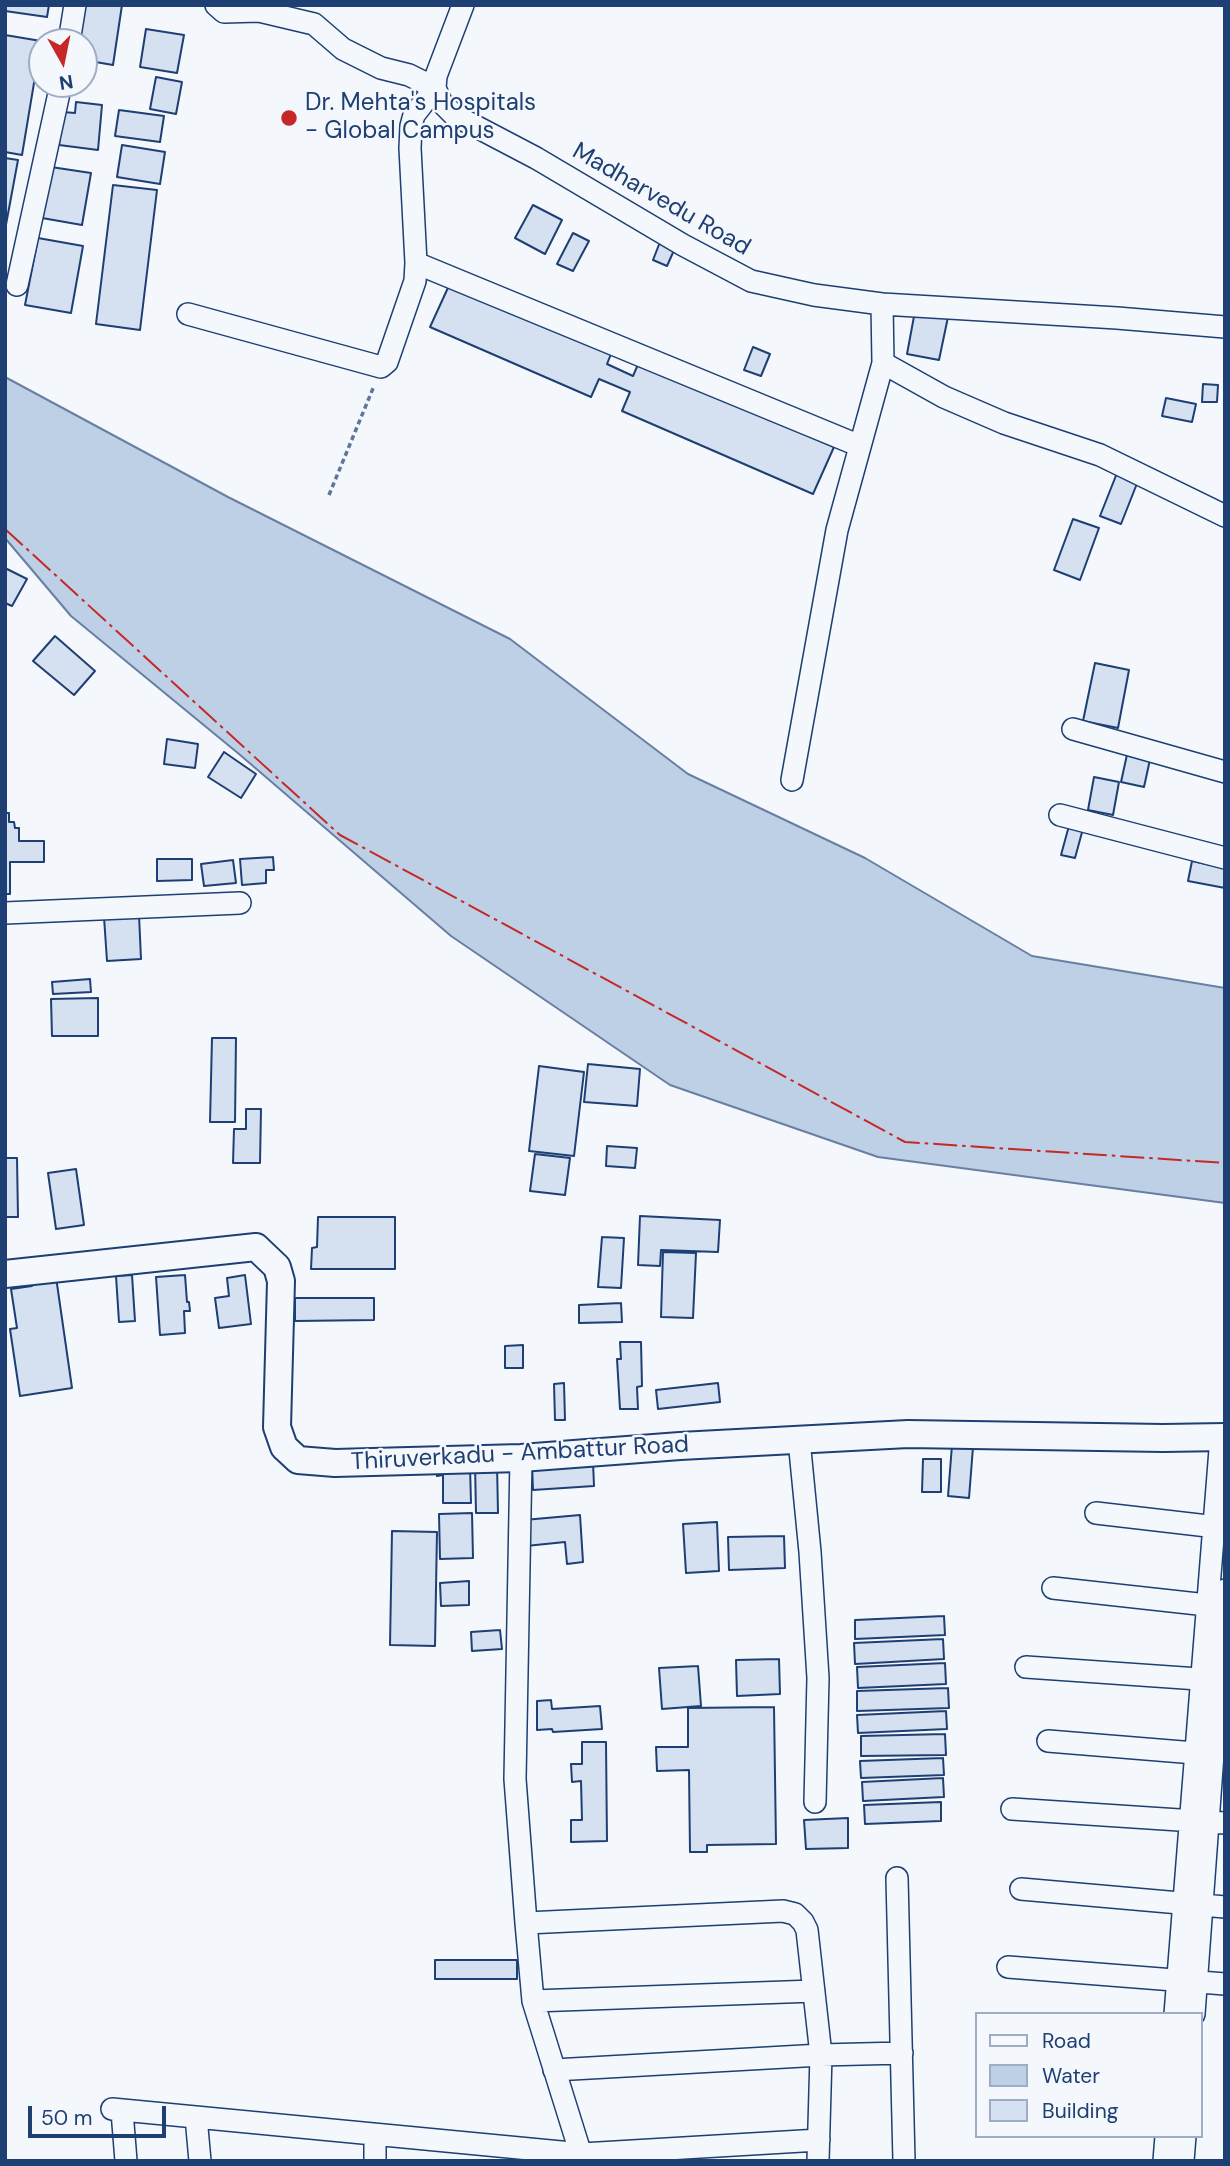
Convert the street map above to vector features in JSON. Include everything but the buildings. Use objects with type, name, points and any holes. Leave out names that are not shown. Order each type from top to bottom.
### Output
[{"type":"main road","name":"Thiruverkadu - Ambattur Road","points":[[5,1274],[256,1247],[277,1268],[281,1280],[277,1427],[284,1447],[298,1460],[335,1463],[522,1458],[908,1434],[1223,1437]]},
{"type":"street","points":[[71,28],[75,5]]},
{"type":"street","points":[[216,5],[224,12],[259,11],[314,24],[343,49],[381,68],[409,75],[435,88]]},
{"type":"street","points":[[188,314],[381,367],[387,362],[415,281],[411,126],[414,115],[435,88],[436,76],[463,5]]},
{"type":"street","name":"Madharvedu Road","points":[[435,88],[441,102],[454,115],[536,158],[682,245],[751,281],[814,295],[882,304],[1225,327]]},
{"type":"street","points":[[17,285],[58,98]]},
{"type":"street","points":[[416,263],[860,446]]},
{"type":"street","points":[[792,780],[837,530],[883,362],[882,304]]},
{"type":"street","points":[[883,362],[944,397],[1004,423],[1100,455],[1225,516]]},
{"type":"street","points":[[1073,729],[1225,772]]},
{"type":"street","points":[[1060,815],[1225,858]]},
{"type":"street","points":[[5,913],[240,903]]},
{"type":"street","points":[[1176,2012],[1187,1981],[1193,1904],[1208,1822],[1210,1680],[1207,1605],[1219,1527],[1223,1437]]},
{"type":"street","points":[[799,1440],[818,1678],[816,1802]]},
{"type":"street","points":[[522,1458],[515,1779],[526,1923],[533,2001],[582,2157]]},
{"type":"street","points":[[1096,1513],[1219,1527]]},
{"type":"street","points":[[1053,1588],[1207,1605]]},
{"type":"street","points":[[1208,1822],[1195,1753],[1210,1680],[1223,1634],[1225,1590]]},
{"type":"street","points":[[1026,1667],[1210,1680]]},
{"type":"street","points":[[1048,1741],[1195,1753]]},
{"type":"street","points":[[1012,1809],[1208,1822]]},
{"type":"street","points":[[897,1878],[904,2161]]},
{"type":"street","points":[[1021,1889],[1225,1907]]},
{"type":"street","points":[[126,2161],[117,2110],[582,2157],[819,2150],[821,2055],[807,1930],[795,1914],[783,1911],[526,1923]]},
{"type":"street","points":[[1008,1967],[1225,1984]]},
{"type":"street","points":[[1187,1981],[1194,2012]]},
{"type":"street","points":[[533,2001],[814,1991]]},
{"type":"street","points":[[554,2070],[902,2053]]},
{"type":"street","points":[[197,2117],[200,2161]]},
{"type":"street","points":[[375,2135],[375,2161]]},
{"type":"street","points":[[1164,2161],[1166,2138]]},
{"type":"street","points":[[1183,2161],[1185,2138]]},
{"type":"path","points":[[329,495],[381,367]]},
{"type":"water","points":[[5,377],[228,497],[510,639],[688,774],[865,858],[1032,956],[1225,988],[1225,1203],[878,1157],[670,1085],[451,936],[239,754],[71,616],[5,538]]},
{"type":"power","points":[[5,529],[340,835],[905,1142],[1225,1163]]},
{"type":"place","name":"Dr. Mehta's Hospitals - Global Campus","points":[[289,118]]}]
